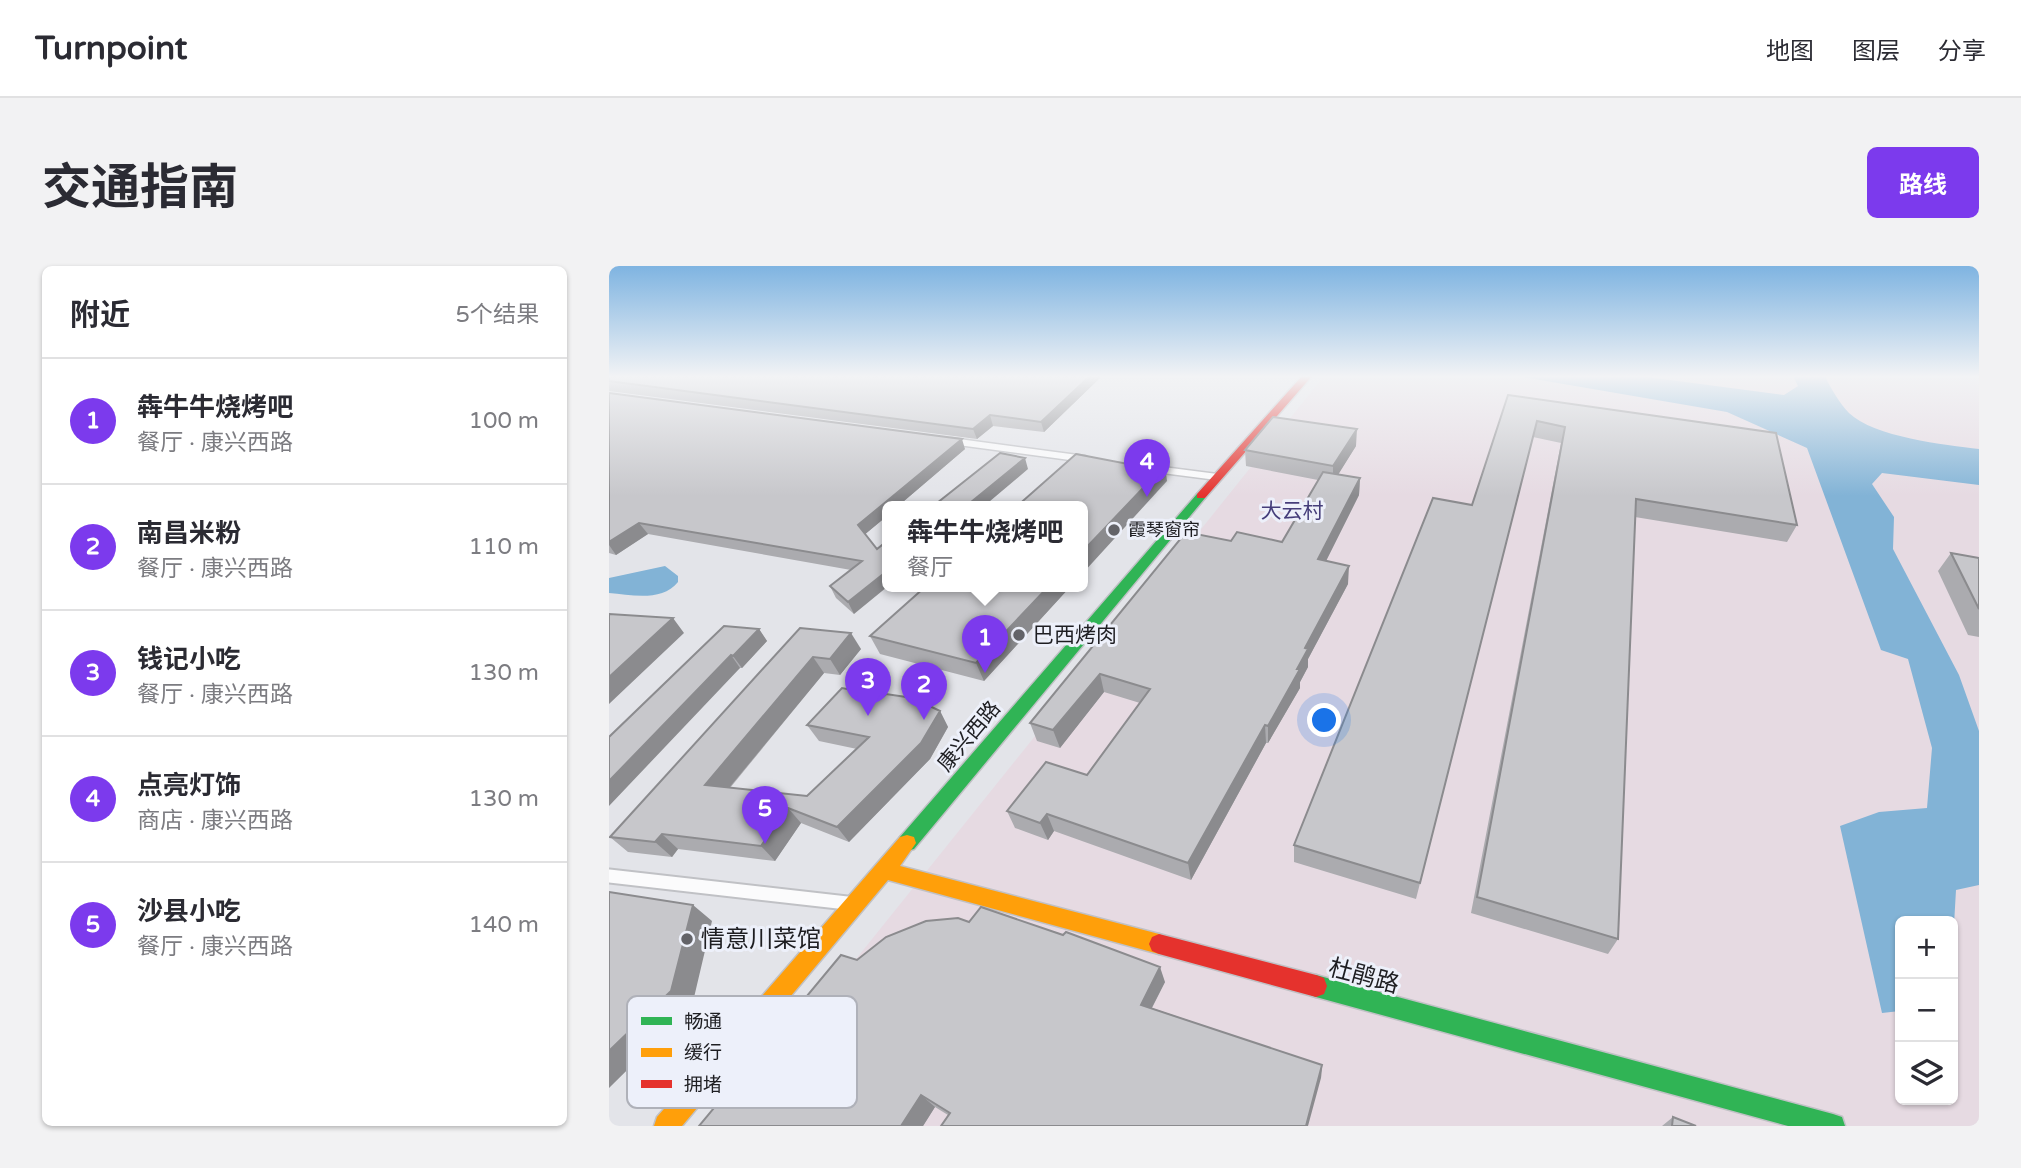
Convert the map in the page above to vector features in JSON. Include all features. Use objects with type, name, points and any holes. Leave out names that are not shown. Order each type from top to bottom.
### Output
[{"type":"street","name":"康兴西路","points":[[777,996],[1271,416]]},
{"type":"street","name":"杜鹃路","points":[[884,870],[1833,1126]]},
{"type":"street","name":"康兴西路","points":[[666,1126],[681,1108]]},
{"type":"lane","points":[[942,440],[1094,460]]},
{"type":"lane","points":[[1149,468],[1217,477]]},
{"type":"lane","points":[[609,876],[855,904]]},
{"type":"shaded area","points":[[1292,416],[1979,416],[1979,1126],[722,1126],[736,1108],[857,1108],[857,996],[826,996]]},
{"type":"water","points":[[1736,416],[1853,416],[1892,434],[1979,449],[1979,485],[1882,473],[1872,484],[1894,517],[1893,549],[1959,675],[1979,731],[1979,885],[1956,890],[1954,916],[1895,916],[1895,1012],[1882,1013],[1840,826],[1879,812],[1927,808],[1932,748],[1908,659],[1881,650],[1807,448]]},
{"type":"water","points":[[665,566],[678,576],[678,582],[664,592],[646,596],[609,593],[609,578]]},
{"type":"building","points":[[609,416],[787,416],[962,439],[887,501],[882,501],[882,505],[858,525],[877,549],[882,545],[882,575],[848,602],[830,586],[862,561],[639,523],[609,542]]},
{"type":"building","points":[[875,416],[989,416],[973,429]]},
{"type":"building","points":[[998,416],[1047,416],[1041,422]]},
{"type":"building","points":[[1501,416],[1657,416],[1776,433],[1797,525],[1636,499],[1618,939],[1477,897],[1565,427],[1537,421],[1420,883],[1294,845],[1433,498],[1472,505]]},
{"type":"building","points":[[1273,417],[1357,429],[1333,466],[1245,450]]},
{"type":"building","points":[[1000,453],[1025,458],[972,501],[940,501]]},
{"type":"building","points":[[1076,454],[1133,465],[1138,460],[1165,465],[1088,546],[1088,501],[1023,501]]},
{"type":"building","points":[[1323,472],[1360,478],[1318,559],[1349,566],[1305,648],[1308,649],[1297,669],[1300,669],[1268,726],[1265,725],[1188,863],[1047,814],[1040,823],[1007,811],[1046,762],[1087,775],[1150,689],[1100,674],[1053,730],[1030,723],[1186,532],[1231,541],[1237,532],[1282,542]]},
{"type":"building","points":[[1951,553],[1979,558],[1979,609]]},
{"type":"building","points":[[919,592],[1043,592],[976,663],[870,636]]},
{"type":"building","points":[[609,614],[673,618],[609,677]]},
{"type":"building","points":[[724,626],[759,629],[609,781],[609,737]]},
{"type":"building","points":[[800,628],[851,633],[830,659],[813,657],[705,785],[807,796],[869,737],[807,725],[842,688],[913,698],[940,711],[921,743],[837,827],[788,808],[761,846],[662,834],[655,842],[610,837]]},
{"type":"building","points":[[609,892],[693,905],[671,991],[666,996],[627,996],[627,1034],[609,1051]]},
{"type":"building","points":[[981,907],[1063,935],[1066,932],[1160,967],[1141,1005],[1322,1065],[1306,1126],[941,1126],[950,1113],[921,1095],[901,1126],[699,1126],[714,1108],[857,1108],[857,996],[807,996],[841,955],[857,960],[886,937],[926,921],[958,918],[969,922]]},
{"type":"building","points":[[1673,1117],[1696,1126],[1672,1126]]},
{"type":"traffic: fast","points":[[907,843],[1201,496]]},
{"type":"traffic: fast","points":[[1316,986],[1833,1126]]},
{"type":"traffic: slow","points":[[777,996],[907,843]]},
{"type":"traffic: slow","points":[[884,870],[1159,944]]},
{"type":"traffic: slow","points":[[666,1126],[681,1108]]},
{"type":"traffic: jam","points":[[1201,496],[1272,416]]},
{"type":"traffic: jam","points":[[1159,944],[1316,986]]},
{"type":"place","name":"点亮灯饰","points":[[1147,497]]},
{"type":"place","name":"霞琴窗帘","points":[[1114,530]]},
{"type":"place","name":"巴西烤肉","points":[[1019,635]]},
{"type":"place","name":"犇牛牛烧烤吧","points":[[985,673]]},
{"type":"place","name":"钱记小吃","points":[[868,716]]},
{"type":"place","name":"南昌米粉","points":[[924,720]]},
{"type":"place","name":"沙县小吃","points":[[765,844]]},
{"type":"place","name":"情意川菜馆","points":[[687,939]]},
{"type":"district","name":"大云村","points":[[1292,511]]}]
